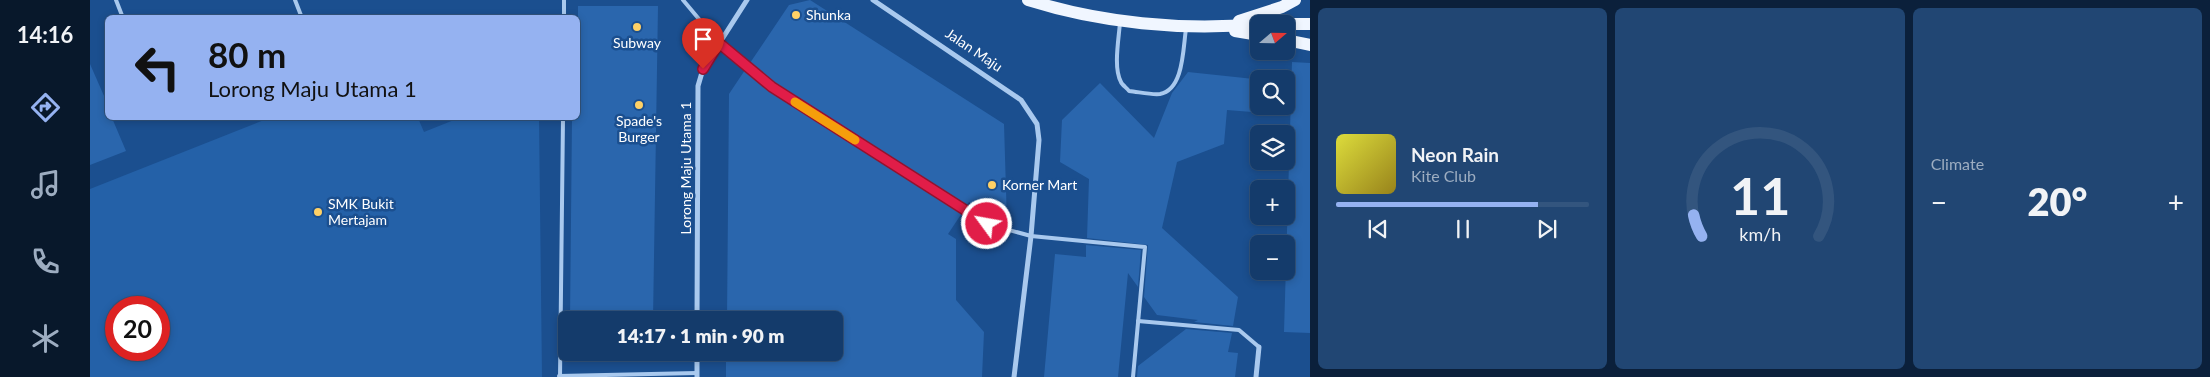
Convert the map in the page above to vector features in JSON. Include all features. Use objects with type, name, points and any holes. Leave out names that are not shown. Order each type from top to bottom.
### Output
[{"type":"main road","points":[[1028,0],[1120,20],[1218,28],[1250,33]]},
{"type":"main road","points":[[1218,28],[1282,7],[1295,0]]},
{"type":"main road","points":[[1295,24],[1310,24]]},
{"type":"main road","points":[[1218,28],[1250,25]]},
{"type":"main road","points":[[1295,42],[1310,45]]},
{"type":"street","name":"Lorong Maju Utama 1","points":[[697,311],[698,86],[703,69],[747,0]]},
{"type":"street","name":"Jalan Maju","points":[[873,0],[1021,100],[1037,124],[1039,140],[1031,236]]},
{"type":"street","points":[[1014,377],[1031,236]]},
{"type":"street","points":[[1256,377],[1259,347]]},
{"type":"street","points":[[697,361],[697,375]]},
{"type":"lane","points":[[116,0],[122,15]]},
{"type":"lane","points":[[295,0],[301,15]]},
{"type":"lane","points":[[564,0],[564,15]]},
{"type":"lane","points":[[683,0],[719,43],[772,87],[987,224],[1031,236],[1145,247],[1133,377]]},
{"type":"lane","points":[[1120,20],[1117,56],[1121,82],[1129,91],[1161,94],[1174,85],[1180,70],[1186,26]]},
{"type":"lane","points":[[563,120],[560,376],[697,375]]},
{"type":"lane","points":[[1138,321],[1239,330],[1259,347]]},
{"type":"shaded area","name":"SMK Bukit Mertajam","points":[[264,120],[419,120],[424,132],[454,120],[539,120],[542,377],[90,377],[90,189]]},
{"type":"building","points":[[810,0],[1004,124],[1007,223],[969,202],[966,206],[774,84],[750,63],[789,5]]},
{"type":"building","points":[[578,6],[658,6],[653,311],[570,311],[572,120],[580,120],[580,15],[578,15]]},
{"type":"building","points":[[1292,62],[1310,63],[1310,333],[1284,332],[1286,280],[1295,280],[1295,235],[1287,235],[1287,225],[1295,225],[1295,180],[1289,180],[1289,170],[1295,170],[1295,125],[1290,125],[1290,115],[1295,115],[1295,70],[1292,70]]},
{"type":"building","points":[[90,64],[105,98],[105,120],[113,120],[126,151],[90,165]]},
{"type":"building","points":[[745,70],[770,90],[962,213],[948,234],[956,239],[956,300],[984,332],[982,377],[726,377],[726,361],[843,361],[843,311],[727,311],[729,94]]},
{"type":"building","points":[[1188,72],[1250,79],[1250,112],[1227,110],[1224,144],[1177,162],[1162,228],[1238,297],[1233,326],[1194,322],[1198,320],[1157,315],[1144,297],[1148,245],[1087,238],[1089,179],[1060,162],[1062,120],[1100,83],[1154,138],[1172,93]]},
{"type":"building","points":[[1086,245],[1141,250],[1138,287],[1128,273],[1118,377],[1044,377],[1055,254],[1086,257]]},
{"type":"building","points":[[1186,329],[1232,333],[1228,352],[1238,353],[1235,377],[1137,377],[1138,366]]},
{"type":"slow traffic","points":[[795,102],[855,140]]},
{"type":"place","name":"Shunka","points":[[796,15]]},
{"type":"place","name":"Subway","points":[[637,27]]},
{"type":"place","name":"Spade's Burger","points":[[639,105]]},
{"type":"place","name":"Korner Mart","points":[[992,185]]},
{"type":"place","name":"SMK Bukit Mertajam","points":[[318,212]]},
{"type":"route","points":[[703,69],[719,43],[772,87],[987,224]]}]
